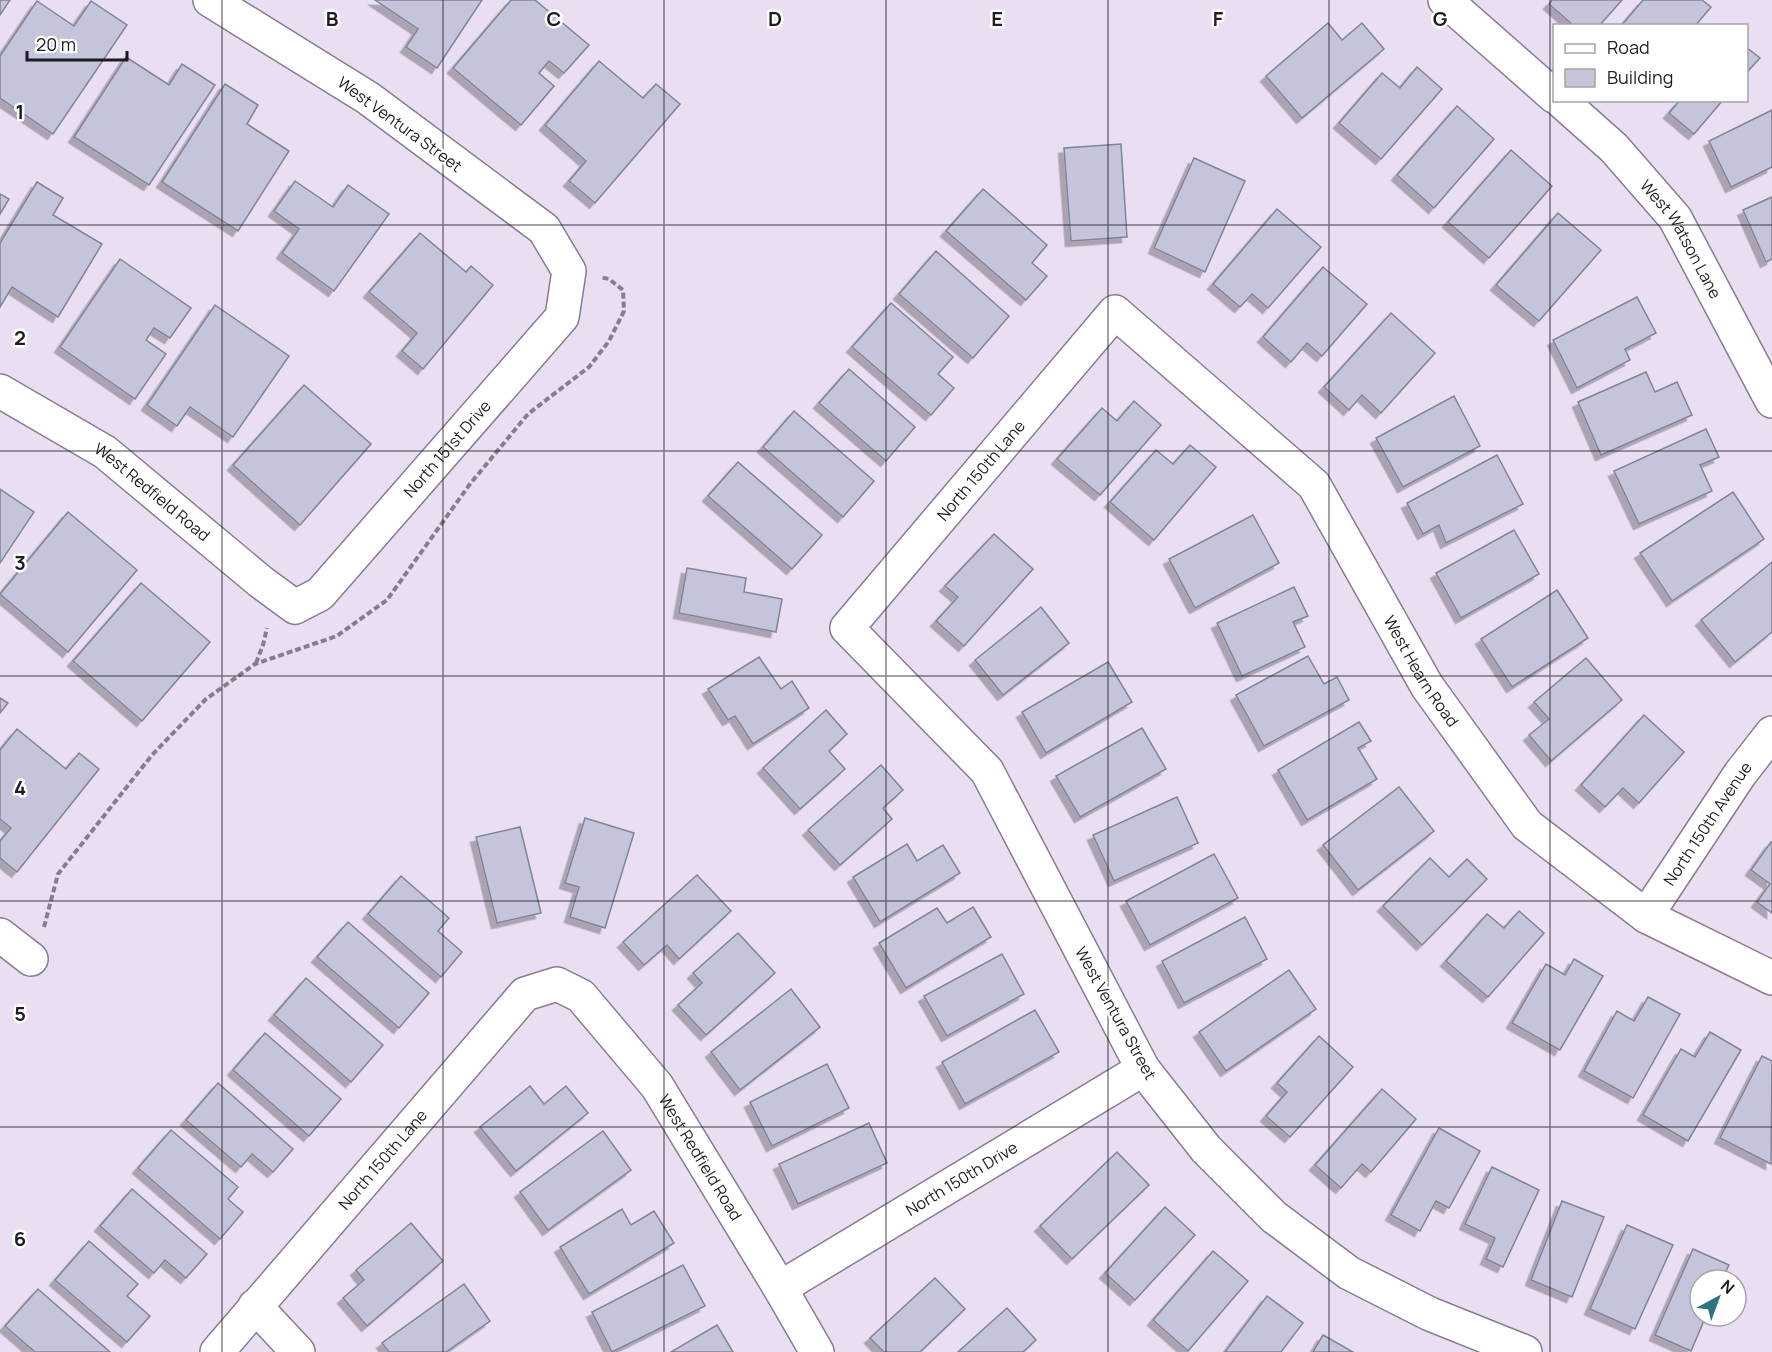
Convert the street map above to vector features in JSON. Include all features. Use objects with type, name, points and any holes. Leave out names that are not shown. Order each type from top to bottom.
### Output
[{"type":"street","name":"West Ventura Street","points":[[210,0],[368,98],[544,230],[569,271]]},
{"type":"street","points":[[1446,0],[1553,95]]},
{"type":"street","name":"West Watson Lane","points":[[1562,102],[1614,148],[1675,218],[1772,401]]},
{"type":"street","name":"North 151st Drive","points":[[295,608],[320,594],[562,317],[569,271]]},
{"type":"street","name":"North 150th Lane","points":[[847,628],[1115,312]]},
{"type":"street","name":"West Hearn Road","points":[[1115,312],[1314,485],[1427,686],[1527,825],[1646,916],[1772,978]]},
{"type":"street","name":"West Redfield Road","points":[[0,391],[105,452],[295,608]]},
{"type":"street","name":"West Ventura Street","points":[[847,628],[987,771],[1143,1069],[1206,1149],[1274,1217],[1349,1273],[1430,1314],[1525,1352]]},
{"type":"street","name":"North 150th Avenue","points":[[1646,916],[1740,774],[1772,732]]},
{"type":"street","points":[[0,935],[31,959]]},
{"type":"street","name":"West Redfield Road","points":[[557,984],[581,996],[657,1086],[817,1352]]},
{"type":"street","name":"North 150th Lane","points":[[217,1352],[525,994],[557,984]]},
{"type":"street","name":"North 150th Drive","points":[[780,1288],[1143,1069]]},
{"type":"street","points":[[255,1306],[298,1352]]},
{"type":"building","points":[[0,0],[10,0],[0,15]]},
{"type":"building","points":[[375,0],[482,0],[437,68],[406,47],[418,29]]},
{"type":"building","points":[[511,0],[535,0],[589,45],[564,73],[549,61],[539,73],[554,86],[521,125],[453,68]]},
{"type":"building","points":[[1552,0],[1622,0],[1601,24],[1572,24],[1549,4]]},
{"type":"building","points":[[1643,0],[1702,0],[1711,7],[1697,24],[1623,24]]},
{"type":"building","points":[[37,1],[74,26],[91,1],[127,25],[53,134],[0,98],[0,56]]},
{"type":"building","points":[[1328,23],[1342,40],[1362,23],[1384,49],[1302,118],[1266,76]]},
{"type":"building","points":[[1748,49],[1760,58],[1748,71]]},
{"type":"building","points":[[126,57],[169,85],[182,64],[215,85],[149,185],[74,137]]},
{"type":"building","points":[[599,61],[643,98],[656,84],[680,104],[595,203],[569,181],[586,161],[545,125]]},
{"type":"building","points":[[1417,67],[1442,89],[1381,159],[1339,123],[1382,73],[1400,88]]},
{"type":"building","points":[[225,84],[258,105],[247,124],[289,151],[238,231],[162,182]]},
{"type":"building","points":[[1678,102],[1721,102],[1694,134],[1669,113]]},
{"type":"building","points":[[1457,106],[1494,139],[1434,208],[1397,175]]},
{"type":"building","points":[[1772,110],[1772,167],[1731,187],[1709,141]]},
{"type":"building","points":[[1121,144],[1127,237],[1071,241],[1064,148]]},
{"type":"building","points":[[1511,150],[1552,186],[1489,258],[1448,222]]},
{"type":"building","points":[[1194,158],[1245,181],[1205,272],[1154,248]]},
{"type":"building","points":[[295,181],[333,207],[348,185],[389,214],[334,291],[282,253],[299,229],[274,211]]},
{"type":"building","points":[[37,182],[63,198],[53,215],[102,244],[58,317],[12,287],[0,307],[0,243]]},
{"type":"building","points":[[983,189],[1047,245],[1032,263],[1047,276],[1026,300],[946,231]]},
{"type":"building","points":[[0,194],[9,199],[0,214]]},
{"type":"building","points":[[1772,197],[1772,259],[1766,262],[1743,210]]},
{"type":"building","points":[[1277,209],[1321,247],[1268,308],[1252,294],[1240,307],[1213,284]]},
{"type":"building","points":[[1558,213],[1601,250],[1539,321],[1496,285]]},
{"type":"building","points":[[420,233],[466,272],[471,266],[493,285],[423,369],[402,351],[417,333],[369,292]]},
{"type":"building","points":[[936,251],[1009,316],[973,358],[899,294]]},
{"type":"building","points":[[120,259],[191,308],[170,338],[154,328],[146,340],[166,354],[135,399],[60,347]]},
{"type":"building","points":[[1323,267],[1367,304],[1322,356],[1307,343],[1291,362],[1263,337]]},
{"type":"building","points":[[1637,297],[1656,333],[1625,349],[1630,360],[1577,388],[1553,340]]},
{"type":"building","points":[[891,303],[953,357],[938,374],[954,388],[931,415],[852,347]]},
{"type":"building","points":[[215,305],[289,356],[233,437],[190,407],[177,426],[147,405]]},
{"type":"building","points":[[1391,313],[1435,353],[1381,413],[1362,395],[1349,410],[1324,387]]},
{"type":"building","points":[[849,369],[915,427],[886,461],[819,403]]},
{"type":"building","points":[[1646,372],[1655,392],[1677,382],[1692,415],[1601,455],[1578,402]]},
{"type":"building","points":[[304,385],[371,444],[300,525],[233,465]]},
{"type":"building","points":[[1454,396],[1480,446],[1403,487],[1376,438]]},
{"type":"building","points":[[1134,401],[1161,425],[1100,495],[1057,459],[1102,408],[1117,421]]},
{"type":"building","points":[[794,411],[874,481],[843,517],[763,447]]},
{"type":"building","points":[[1706,429],[1719,457],[1700,465],[1712,491],[1639,524],[1614,471]]},
{"type":"building","points":[[1190,445],[1216,467],[1154,540],[1110,502],[1156,450],[1173,464]]},
{"type":"building","points":[[1497,455],[1523,504],[1446,543],[1439,525],[1423,534],[1407,503]]},
{"type":"building","points":[[738,462],[822,535],[792,569],[708,496]]},
{"type":"building","points":[[0,489],[34,512],[0,563]]},
{"type":"building","points":[[1733,492],[1764,539],[1672,601],[1640,553]]},
{"type":"building","points":[[68,512],[137,570],[68,652],[0,594]]},
{"type":"building","points":[[1253,515],[1279,563],[1195,608],[1169,559]]},
{"type":"building","points":[[1514,530],[1539,574],[1461,618],[1436,573]]},
{"type":"building","points":[[994,534],[1033,569],[964,646],[936,621],[958,597],[945,586]]},
{"type":"building","points":[[1772,562],[1772,632],[1735,662],[1701,620]]},
{"type":"building","points":[[687,568],[746,578],[744,592],[782,599],[776,632],[679,613]]},
{"type":"building","points":[[141,583],[210,642],[142,721],[73,661]]},
{"type":"building","points":[[1294,587],[1308,616],[1293,622],[1305,647],[1242,676],[1217,623]]},
{"type":"building","points":[[1557,590],[1588,638],[1512,687],[1481,639]]},
{"type":"building","points":[[1041,607],[1069,643],[1003,695],[975,660]]},
{"type":"building","points":[[1308,656],[1324,684],[1337,677],[1349,700],[1264,746],[1236,695]]},
{"type":"building","points":[[759,657],[781,689],[792,681],[809,708],[753,744],[735,716],[728,720],[708,689]]},
{"type":"building","points":[[1586,658],[1622,700],[1551,761],[1529,735],[1549,719],[1534,702]]},
{"type":"building","points":[[1108,662],[1132,702],[1046,753],[1022,712]]},
{"type":"building","points":[[0,698],[8,703],[0,713]]},
{"type":"building","points":[[826,710],[847,734],[829,751],[845,769],[800,809],[763,768]]},
{"type":"building","points":[[1644,715],[1684,752],[1639,803],[1623,788],[1605,807],[1581,785]]},
{"type":"building","points":[[1359,722],[1371,741],[1358,748],[1377,779],[1307,820],[1278,770]]},
{"type":"building","points":[[1142,728],[1166,769],[1080,817],[1056,776]]},
{"type":"building","points":[[17,729],[66,769],[79,753],[99,769],[17,872],[0,858],[0,841],[11,828],[0,819],[0,750]]},
{"type":"building","points":[[881,765],[903,790],[883,808],[892,819],[840,865],[808,830]]},
{"type":"building","points":[[1399,787],[1434,831],[1358,890],[1323,845]]},
{"type":"building","points":[[1177,797],[1198,843],[1114,881],[1093,835]]},
{"type":"building","points":[[585,818],[634,833],[605,928],[570,917],[579,887],[565,883]]},
{"type":"building","points":[[520,827],[541,913],[497,923],[476,837]]},
{"type":"building","points":[[1771,842],[1772,913],[1757,902],[1770,884],[1751,870]]},
{"type":"building","points":[[907,844],[917,861],[943,845],[960,873],[880,922],[853,877]]},
{"type":"building","points":[[1214,854],[1238,898],[1150,945],[1126,901]]},
{"type":"building","points":[[1430,858],[1449,877],[1467,859],[1487,879],[1422,945],[1383,906]]},
{"type":"building","points":[[697,875],[731,911],[679,959],[667,945],[644,965],[623,942]]},
{"type":"building","points":[[401,876],[449,918],[438,931],[462,952],[441,977],[368,914]]},
{"type":"building","points":[[973,907],[991,937],[906,988],[879,943],[937,908],[947,923]]},
{"type":"building","points":[[1519,911],[1544,933],[1488,997],[1446,961],[1487,914],[1504,928]]},
{"type":"building","points":[[1245,917],[1267,959],[1184,1003],[1162,961]]},
{"type":"building","points":[[348,922],[429,993],[399,1028],[317,957]]},
{"type":"building","points":[[738,933],[775,973],[706,1035],[678,1005],[702,983],[693,973]]},
{"type":"building","points":[[1002,954],[1024,994],[947,1036],[924,996]]},
{"type":"building","points":[[1574,959],[1603,976],[1560,1050],[1512,1023],[1546,964],[1565,975]]},
{"type":"building","points":[[1289,970],[1316,1009],[1226,1071],[1199,1032]]},
{"type":"building","points":[[306,978],[383,1045],[351,1082],[274,1015]]},
{"type":"building","points":[[791,989],[820,1027],[740,1090],[711,1052]]},
{"type":"building","points":[[1648,997],[1680,1014],[1633,1098],[1584,1071],[1617,1011],[1634,1021]]},
{"type":"building","points":[[1035,1010],[1059,1052],[965,1104],[942,1062]]},
{"type":"building","points":[[1710,1032],[1741,1050],[1688,1141],[1643,1115],[1681,1049],[1695,1057]]},
{"type":"building","points":[[265,1033],[341,1099],[309,1136],[233,1070]]},
{"type":"building","points":[[1319,1036],[1353,1067],[1290,1137],[1266,1116],[1287,1092],[1277,1083]]},
{"type":"building","points":[[1762,1056],[1772,1061],[1771,1164],[1720,1138]]},
{"type":"building","points":[[827,1064],[849,1108],[772,1146],[750,1102]]},
{"type":"building","points":[[218,1083],[293,1149],[273,1172],[252,1154],[241,1167],[186,1120]]},
{"type":"building","points":[[530,1086],[544,1104],[566,1086],[588,1113],[516,1171],[480,1127]]},
{"type":"building","points":[[1382,1089],[1416,1119],[1371,1172],[1362,1164],[1341,1188],[1315,1165]]},
{"type":"building","points":[[869,1123],[887,1163],[798,1204],[779,1164]]},
{"type":"building","points":[[1439,1128],[1480,1151],[1449,1208],[1436,1201],[1420,1231],[1391,1215]]},
{"type":"building","points":[[171,1130],[238,1187],[228,1199],[243,1212],[220,1239],[138,1168]]},
{"type":"building","points":[[603,1131],[631,1170],[548,1230],[520,1192]]},
{"type":"building","points":[[1117,1152],[1149,1185],[1072,1259],[1040,1226]]},
{"type":"building","points":[[1492,1167],[1539,1190],[1503,1267],[1486,1259],[1495,1238],[1465,1224]]},
{"type":"building","points":[[132,1189],[207,1254],[186,1278],[165,1260],[154,1273],[100,1226]]},
{"type":"building","points":[[1562,1201],[1604,1217],[1572,1297],[1531,1280]]},
{"type":"building","points":[[1165,1207],[1195,1235],[1135,1300],[1105,1273]]},
{"type":"building","points":[[622,1209],[631,1225],[654,1211],[674,1243],[589,1294],[560,1247]]},
{"type":"building","points":[[411,1223],[443,1261],[367,1326],[343,1298],[364,1280],[356,1270]]},
{"type":"building","points":[[1627,1225],[1673,1245],[1635,1329],[1590,1309]]},
{"type":"building","points":[[89,1241],[138,1284],[127,1296],[150,1316],[127,1342],[55,1280]]},
{"type":"building","points":[[1693,1249],[1729,1265],[1728,1268],[1688,1268],[1688,1328],[1701,1328],[1691,1351],[1655,1335]]},
{"type":"building","points":[[1213,1251],[1248,1281],[1188,1351],[1153,1320]]},
{"type":"building","points":[[683,1265],[705,1306],[612,1352],[592,1312]]},
{"type":"building","points":[[935,1278],[965,1309],[920,1352],[884,1352],[870,1338]]},
{"type":"building","points":[[464,1284],[490,1321],[446,1352],[389,1352],[382,1343]]},
{"type":"building","points":[[38,1289],[110,1352],[35,1352],[5,1326]]},
{"type":"building","points":[[1267,1296],[1303,1323],[1281,1352],[1225,1352]]},
{"type":"building","points":[[1007,1308],[1036,1340],[1023,1352],[958,1352]]},
{"type":"building","points":[[717,1325],[733,1352],[671,1352]]},
{"type":"building","points":[[1323,1335],[1353,1352],[1313,1352]]}]
